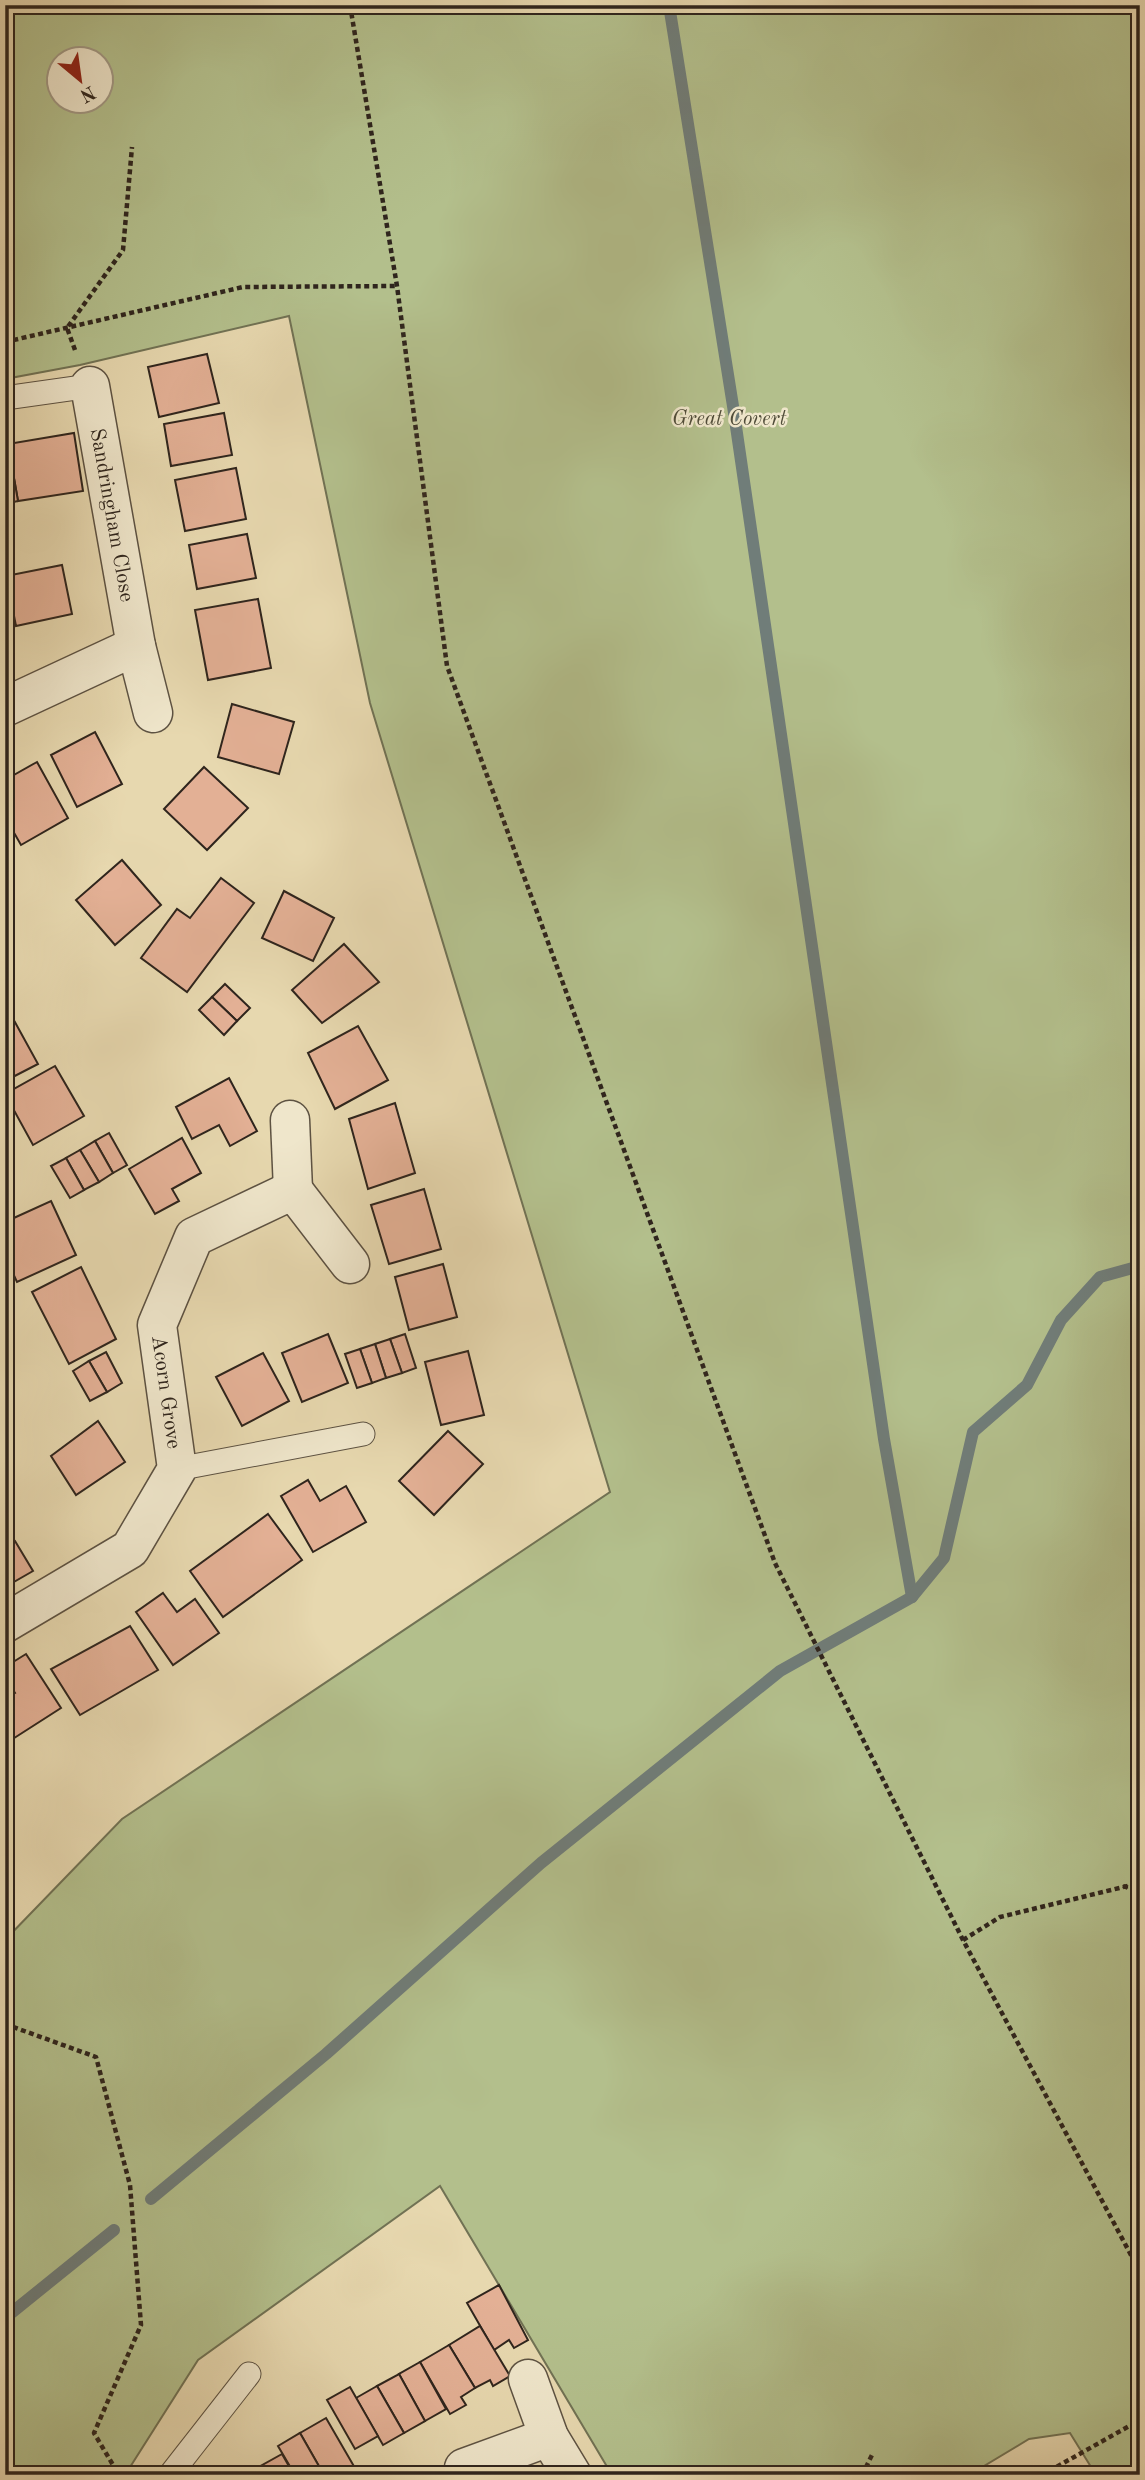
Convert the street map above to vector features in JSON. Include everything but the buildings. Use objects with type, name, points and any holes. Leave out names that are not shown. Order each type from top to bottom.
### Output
[{"type":"street","name":"Sandringham Close","points":[[90,386],[136,646],[153,713]]},
{"type":"street","points":[[5,707],[136,646]]},
{"type":"street","points":[[290,1120],[293,1190],[350,1264]]},
{"type":"street","name":"Acorn Grove","points":[[5,1623],[130,1549],[177,1469],[158,1325],[194,1237],[293,1190]]},
{"type":"street","points":[[528,2379],[549,2437],[572,2475]]},
{"type":"street","points":[[464,2468],[549,2437]]},
{"type":"lane","points":[[5,398],[90,386]]},
{"type":"lane","points":[[177,1469],[363,1434]]},
{"type":"lane","points":[[170,2475],[249,2374]]},
{"type":"path","points":[[350,5],[397,286],[447,666],[775,1563],[963,1940],[1140,2272]]},
{"type":"path","points":[[67,328],[123,250],[132,147]]},
{"type":"path","points":[[5,342],[243,287],[397,286]]},
{"type":"path","points":[[67,328],[90,386]]},
{"type":"path","points":[[963,1940],[1000,1917],[1140,1882]]},
{"type":"path","points":[[1122,1886],[1140,1892]]},
{"type":"path","points":[[5,2024],[96,2057],[130,2185],[141,2325],[93,2433],[119,2475]]},
{"type":"path","points":[[1042,2475],[1140,2420]]},
{"type":"path","points":[[862,2475],[872,2455]]},
{"type":"green space","name":"Great Covert","points":[[5,5],[1140,5],[1140,2475],[1096,2475],[1070,2433],[1029,2439],[969,2475],[612,2475],[440,2186],[198,2360],[125,2475],[5,2475],[5,1940],[122,1819],[610,1492],[370,703],[289,316],[80,365],[5,379]]},
{"type":"waterway","points":[[669,5],[733,406],[884,1439],[912,1597]]},
{"type":"waterway","points":[[151,2199],[326,2054],[541,1863],[780,1671],[912,1597],[944,1558],[973,1432],[1027,1385],[1061,1320],[1100,1277],[1140,1266]]},
{"type":"waterway","points":[[5,2318],[114,2230]]}]
